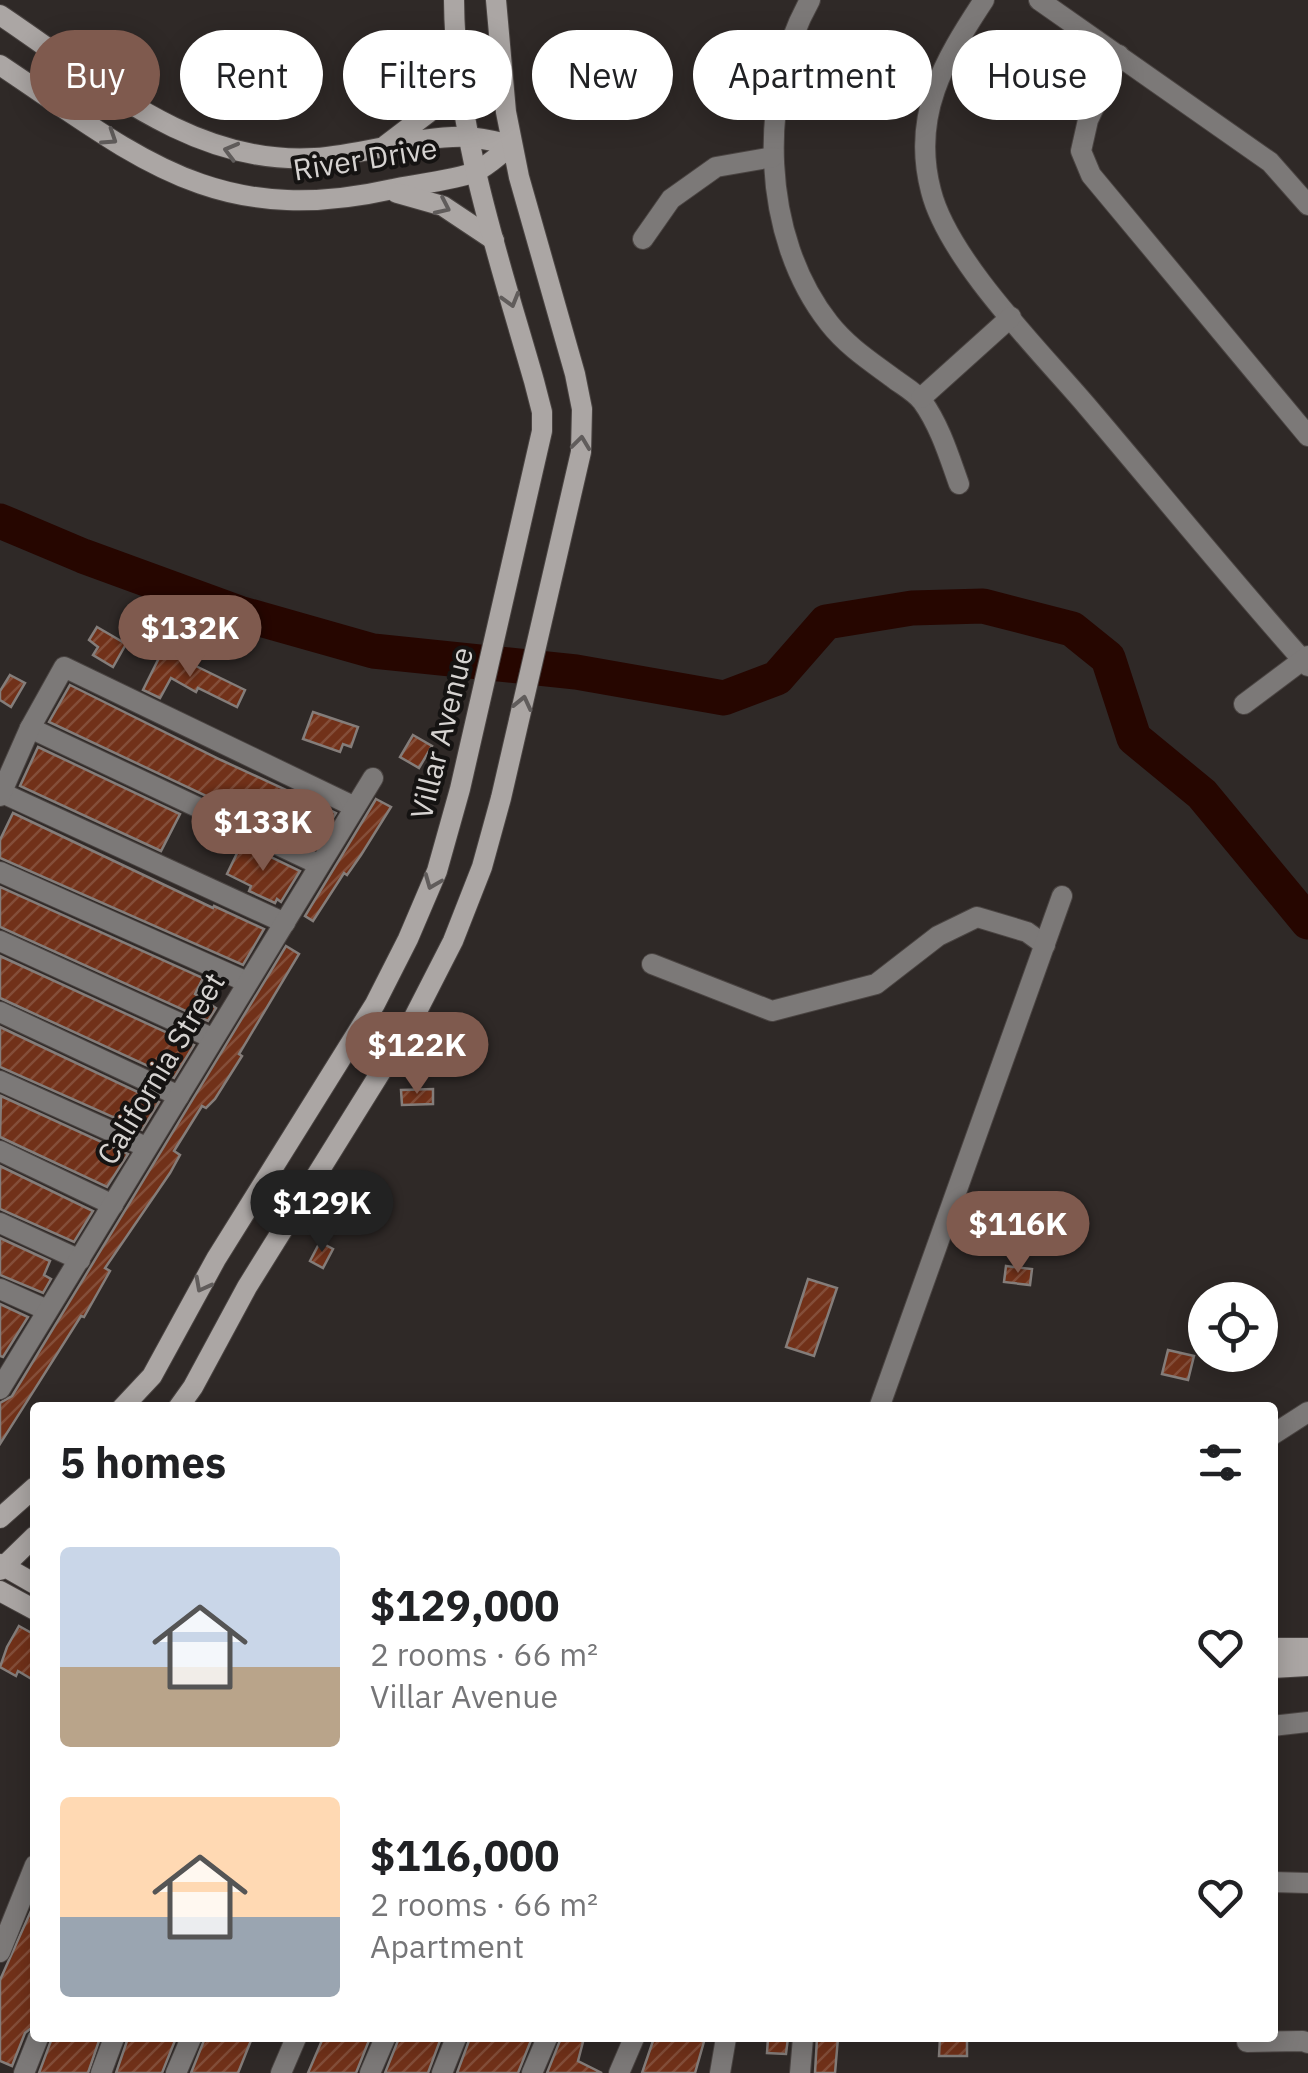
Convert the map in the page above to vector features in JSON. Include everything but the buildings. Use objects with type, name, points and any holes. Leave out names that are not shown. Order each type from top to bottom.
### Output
[{"type":"main road","name":"Villar Avenue","points":[[454,0],[456,30]]},
{"type":"main road","points":[[182,1402],[247,1287],[410,1025],[453,942],[482,867],[501,798],[581,452],[582,409],[512,145],[496,0]]},
{"type":"main road","name":"River Drive","points":[[0,14],[156,120],[208,144],[244,154],[290,159],[466,137],[512,145]]},
{"type":"main road","name":"River Drive","points":[[0,64],[147,162],[232,194],[292,202],[385,191],[474,172],[512,145]]},
{"type":"main road","points":[[380,149],[419,120]]},
{"type":"main road","name":"Villar Avenue","points":[[128,1402],[152,1376],[216,1260],[374,1004],[437,870],[460,789],[540,448],[542,412],[474,172],[464,120]]},
{"type":"main road","points":[[385,191],[443,206],[494,240]]},
{"type":"main road","points":[[0,1518],[30,1491]]},
{"type":"main road","points":[[30,1540],[1,1566],[30,1581]]},
{"type":"main road","points":[[0,1591],[30,1607]]},
{"type":"main road","points":[[1278,1648],[1308,1648]]},
{"type":"main road","points":[[1278,1668],[1308,1666]]},
{"type":"street","points":[[810,0],[793,31],[772,136],[777,208],[806,285],[828,322],[854,350],[921,398],[940,433],[959,484]]},
{"type":"street","points":[[984,0],[940,72],[928,108],[925,150],[939,217],[958,249],[1012,317],[1306,661],[1244,704]]},
{"type":"street","points":[[1039,0],[1083,30]]},
{"type":"street","points":[[1122,57],[1270,162],[1308,205]]},
{"type":"street","points":[[1088,120],[1081,151],[1091,176],[1308,436]]},
{"type":"street","points":[[642,239],[671,200],[716,166],[773,156]]},
{"type":"street","points":[[921,398],[1012,317]]},
{"type":"street","points":[[284,923],[0,793],[64,667],[355,806]]},
{"type":"street","points":[[30,728],[318,864]]},
{"type":"street","name":"California Street","points":[[0,1389],[7,1364],[80,1260],[372,778]]},
{"type":"street","points":[[0,872],[247,982]]},
{"type":"street","points":[[881,1402],[1062,896]]},
{"type":"street","points":[[652,964],[772,1010],[876,984],[938,936],[977,918],[1027,932],[1045,946]]},
{"type":"street","points":[[0,941],[212,1038]]},
{"type":"street","points":[[0,1012],[179,1096]]},
{"type":"street","points":[[0,1081],[146,1148]]},
{"type":"street","points":[[0,1151],[112,1204]]},
{"type":"street","points":[[0,1223],[80,1260]]},
{"type":"street","points":[[0,1289],[47,1310]]},
{"type":"street","points":[[1278,1430],[1308,1412]]},
{"type":"street","points":[[1278,1725],[1308,1722]]},
{"type":"street","points":[[0,1952],[30,1877]]},
{"type":"street","points":[[1278,1882],[1308,1883]]},
{"type":"street","points":[[24,2073],[36,2042]]},
{"type":"street","points":[[100,2073],[112,2042]]},
{"type":"street","points":[[176,2073],[189,2042]]},
{"type":"street","points":[[282,2073],[294,2042]]},
{"type":"street","points":[[370,2073],[382,2042]]},
{"type":"street","points":[[442,2073],[454,2042]]},
{"type":"street","points":[[532,2073],[544,2042]]},
{"type":"street","points":[[619,2073],[632,2042]]},
{"type":"street","points":[[720,2073],[725,2042]]},
{"type":"street","points":[[800,2073],[803,2042]]},
{"type":"street","points":[[1247,2042],[1308,2043]]},
{"type":"waterway","points":[[0,521],[239,613],[373,651],[576,672],[724,698],[777,678],[826,622],[912,608],[983,606],[1072,629],[1108,658],[1134,738],[1202,794],[1308,922]]}]
